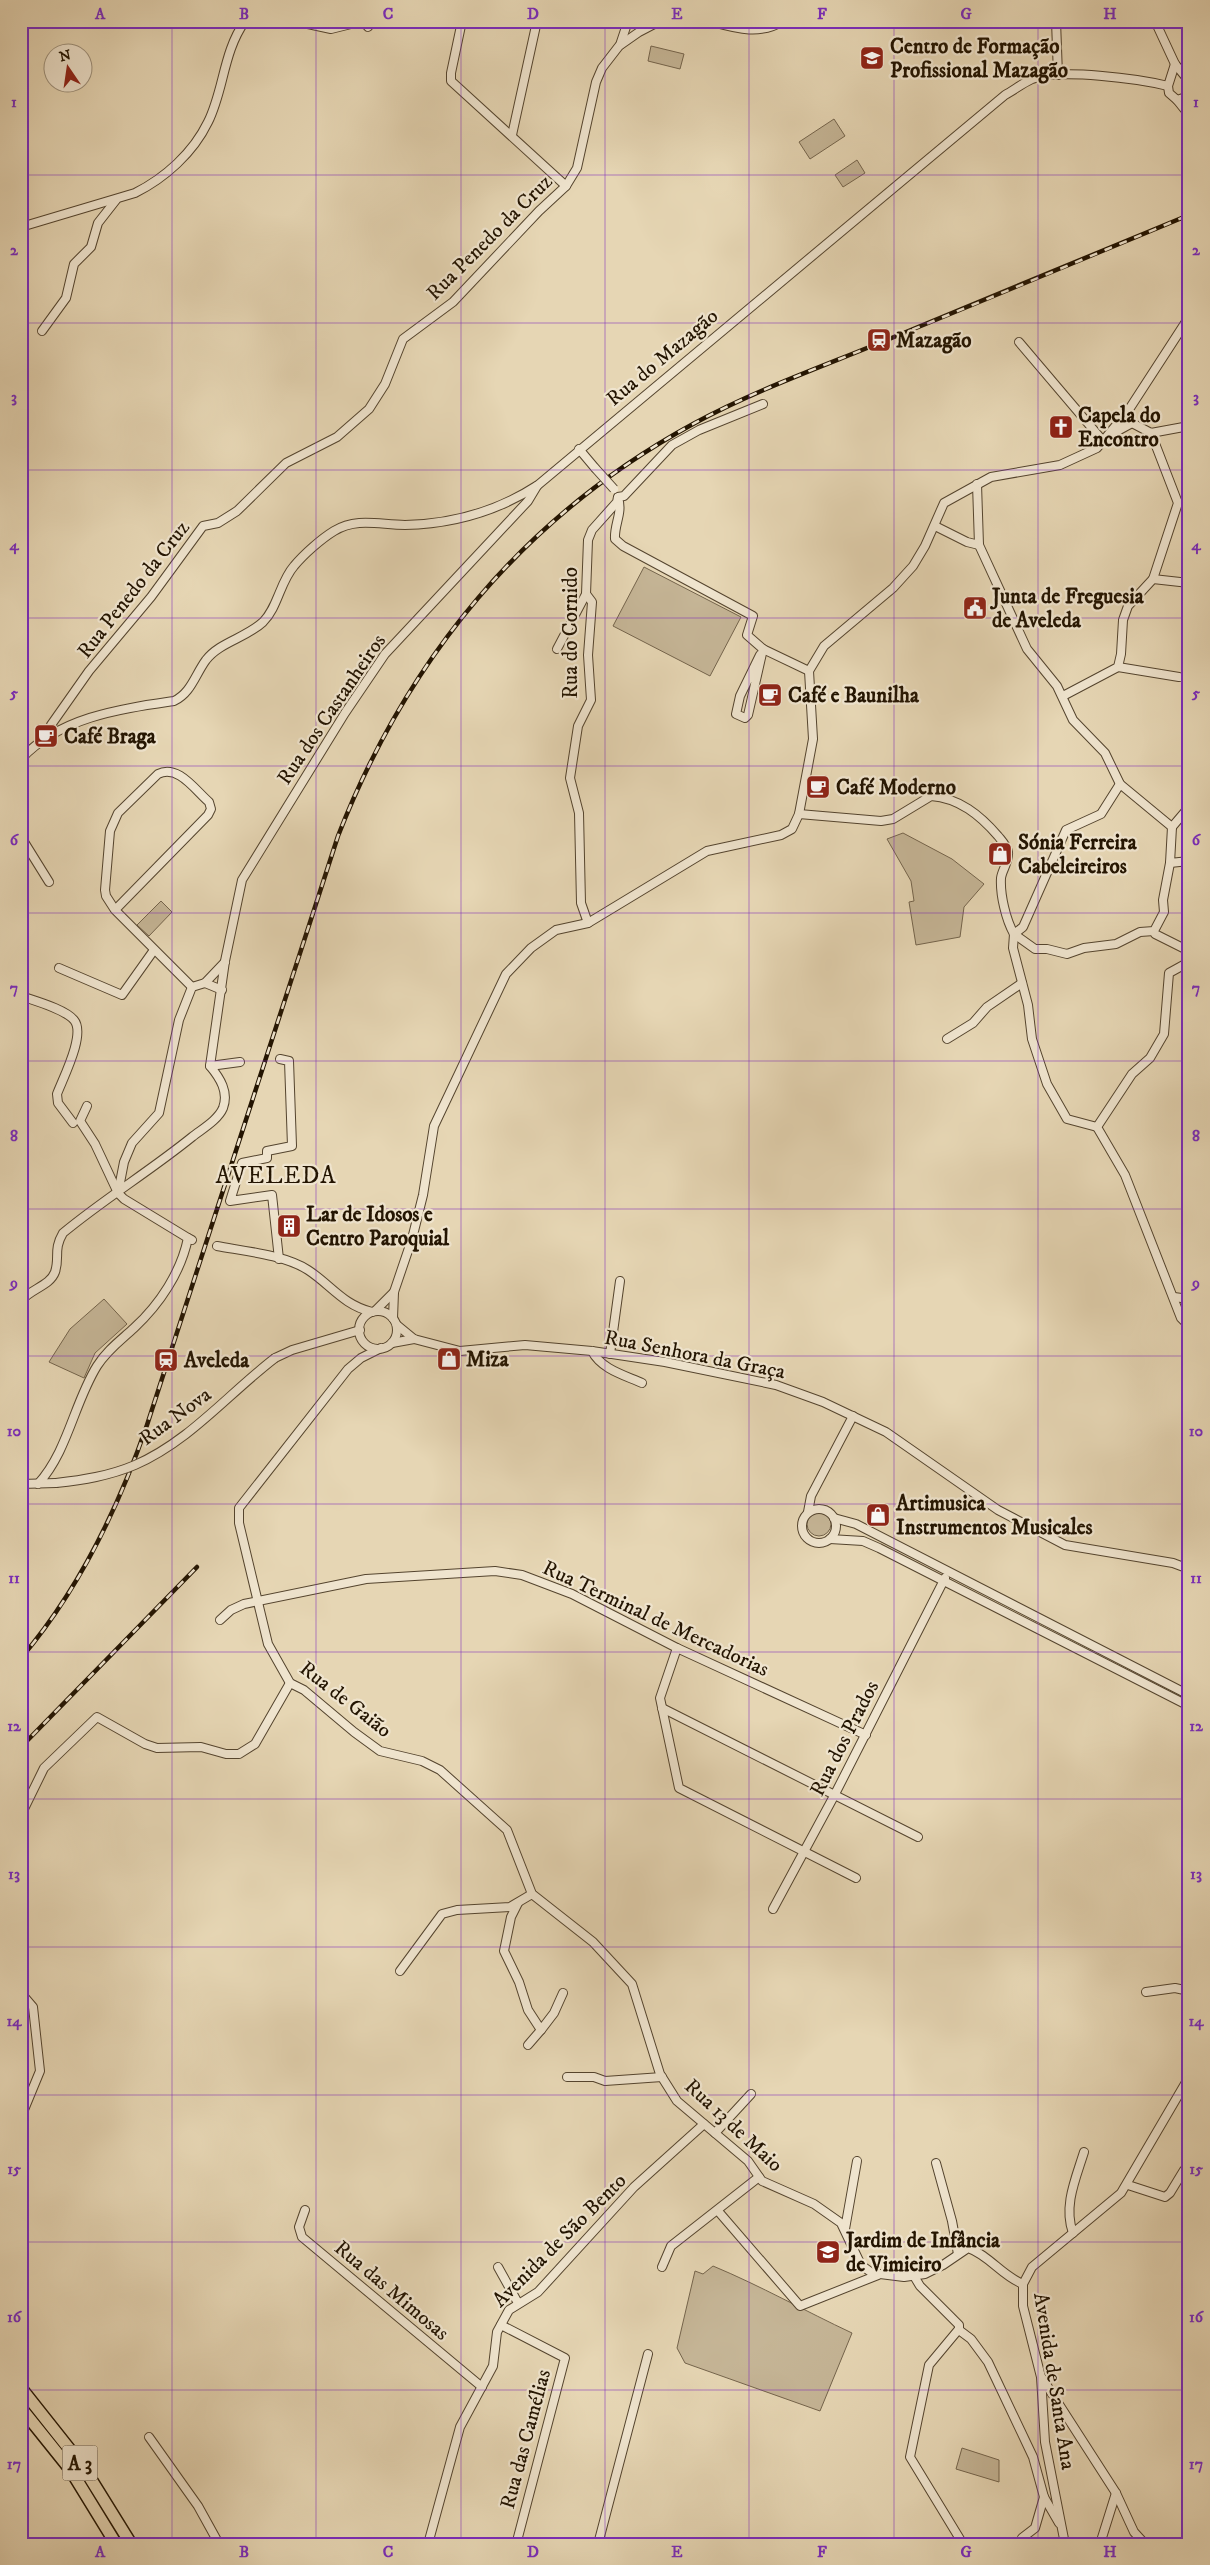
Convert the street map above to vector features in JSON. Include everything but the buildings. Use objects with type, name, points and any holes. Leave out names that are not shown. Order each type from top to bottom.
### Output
[{"type":"highway","name":"A 3","points":[[21,2388],[82,2465],[131,2544]]},
{"type":"highway","name":"A 3","points":[[21,2408],[70,2469],[116,2544]]},
{"type":"street","points":[[21,228],[116,200],[152,184],[191,149],[209,122],[233,41],[245,21]]},
{"type":"street","points":[[294,21],[331,29],[363,21],[368,28]]},
{"type":"street","points":[[462,21],[450,79],[566,186]]},
{"type":"street","points":[[512,135],[537,21]]},
{"type":"street","points":[[619,46],[628,21]]},
{"type":"street","points":[[640,21],[651,25]]},
{"type":"street","name":"Rua Penedo da Cruz","points":[[48,738],[50,725],[89,671],[151,597],[203,526],[218,523],[237,511],[286,463],[337,437],[369,409],[385,384],[404,339],[453,302],[539,211],[566,186],[576,168],[596,82],[608,59],[619,46],[660,21]]},
{"type":"street","points":[[709,21],[759,31],[774,27],[784,21]]},
{"type":"street","points":[[1056,21],[1058,75]]},
{"type":"street","points":[[1155,21],[1175,64],[1187,80]]},
{"type":"street","points":[[1175,64],[1170,83],[1171,96],[1177,100],[1189,115]]},
{"type":"street","name":"Rua do Mazagão","points":[[21,759],[48,738],[69,725],[93,717],[174,702],[184,695],[207,660],[217,650],[255,629],[264,621],[294,566],[334,531],[360,521],[405,525],[477,514],[501,506],[538,485],[1005,95],[1033,79],[1058,75],[1170,83]]},
{"type":"street","points":[[1170,83],[1178,77],[1187,80]]},
{"type":"street","points":[[1177,100],[1189,96]]},
{"type":"street","points":[[42,331],[66,298],[74,264],[91,247],[98,223],[116,200]]},
{"type":"street","points":[[362,1333],[370,1346],[381,1348],[392,1343],[396,1335],[394,1292],[414,1231],[423,1195],[434,1126],[506,974],[531,948],[556,930],[588,923],[707,851],[781,836],[792,829],[799,814],[813,739],[809,671],[824,646],[893,588],[913,566],[935,526],[944,503],[991,477],[1060,465],[1097,448],[1128,411],[1189,316]]},
{"type":"street","points":[[1018,342],[1105,439]]},
{"type":"street","name":"Rua do Cornido","points":[[588,923],[580,903],[579,813],[570,778],[578,726],[591,700],[588,655],[592,602],[586,594],[588,540],[592,530],[617,502],[618,497],[629,490],[672,446],[699,430],[764,404]]},
{"type":"street","points":[[1128,411],[1132,423],[1151,433],[1189,426]]},
{"type":"street","points":[[1105,439],[1132,423]]},
{"type":"street","points":[[1118,667],[1121,654],[1123,620],[1128,606],[1153,579],[1178,503],[1151,433]]},
{"type":"street","points":[[579,449],[614,489],[618,497],[620,514],[614,530],[615,540],[753,616],[746,635],[762,652],[809,671]]},
{"type":"street","points":[[977,484],[979,545],[1027,649],[1063,696],[1073,720],[1104,753],[1120,784],[1172,827]]},
{"type":"street","name":"Rua dos Castanheiros","points":[[210,1066],[226,961],[242,880],[345,713],[385,654],[528,501],[538,485]]},
{"type":"street","points":[[935,526],[967,542],[979,545]]},
{"type":"street","points":[[1153,579],[1189,583]]},
{"type":"street","points":[[557,649],[586,594]]},
{"type":"street","points":[[762,652],[748,715],[745,718],[741,718],[736,714],[740,696],[762,652]]},
{"type":"street","points":[[1063,696],[1118,667],[1178,677]]},
{"type":"street","points":[[115,910],[208,815],[210,809],[209,802],[176,773],[164,771],[158,774],[118,813],[110,830],[105,890],[106,896],[115,910],[192,987]]},
{"type":"street","points":[[1014,934],[1023,927],[1066,830],[1102,814],[1120,784]]},
{"type":"street","points":[[799,814],[881,821],[893,819],[931,796],[949,800],[972,810],[986,822],[1004,844],[1008,853],[1001,877],[1003,896],[1014,934],[1013,948],[1028,1005],[1032,1039],[1056,1102],[1067,1119],[1097,1127],[1125,1175],[1174,1297],[1180,1318],[1189,1326]]},
{"type":"street","points":[[1154,931],[1164,912],[1163,900],[1170,863],[1172,827],[1189,806]]},
{"type":"street","points":[[21,837],[49,882]]},
{"type":"street","points":[[1170,863],[1189,861]]},
{"type":"street","points":[[1014,934],[1035,949],[1047,949],[1067,954],[1084,948],[1116,944],[1140,932],[1154,931]]},
{"type":"street","points":[[1154,931],[1155,934],[1189,951]]},
{"type":"street","points":[[59,968],[122,994],[154,950]]},
{"type":"street","points":[[192,987],[205,983],[226,961]]},
{"type":"street","points":[[1097,1127],[1132,1074],[1150,1058],[1164,1034],[1169,973],[1189,962]]},
{"type":"street","points":[[205,983],[222,990]]},
{"type":"street","points":[[948,1039],[973,1023],[987,1007],[1022,983]]},
{"type":"street","points":[[118,1193],[124,1162],[132,1143],[158,1113],[179,1020],[192,987]]},
{"type":"street","points":[[21,996],[66,1014],[74,1019],[78,1027],[78,1038],[57,1094],[58,1103],[73,1123]]},
{"type":"street","points":[[279,1259],[272,1195],[230,1201],[242,1163],[267,1158],[267,1151],[292,1146],[289,1061],[280,1059]]},
{"type":"street","points":[[21,1301],[50,1279],[55,1271],[56,1244],[63,1233],[192,1137],[222,1109],[225,1096],[222,1082],[210,1066],[240,1062]]},
{"type":"street","points":[[38,1484],[55,1462],[96,1368],[106,1352],[136,1326],[166,1291],[190,1239],[124,1200],[118,1193],[95,1144],[80,1121],[87,1106]]},
{"type":"street","points":[[217,1246],[279,1259],[306,1269],[356,1308],[388,1313],[395,1322]]},
{"type":"street","points":[[610,1354],[620,1281]]},
{"type":"street","points":[[362,1333],[374,1312],[394,1292]]},
{"type":"street","points":[[1174,1297],[1189,1299]]},
{"type":"street","points":[[356,1308],[362,1333],[361,1358]]},
{"type":"street","name":"Rua Senhora da Graça","points":[[395,1322],[414,1339]]},
{"type":"street","name":"Rua Nova","points":[[21,1484],[56,1483],[93,1478],[134,1465],[168,1447],[201,1423],[276,1358],[292,1350],[362,1333]]},
{"type":"street","name":"Rua Senhora da Graça","points":[[392,1343],[414,1339],[460,1351],[525,1345],[592,1351],[751,1379],[800,1393],[886,1432],[998,1510],[1065,1545],[1173,1563],[1189,1569]]},
{"type":"street","name":"Rua de Gaião","points":[[381,1348],[361,1358],[348,1369],[239,1508],[239,1523],[268,1644],[290,1682],[304,1690],[354,1732],[380,1751],[422,1761],[440,1770],[507,1830],[532,1894]]},
{"type":"street","points":[[592,1351],[596,1360],[605,1367],[642,1383]]},
{"type":"street","points":[[853,1416],[812,1496],[808,1512],[802,1521],[805,1537],[820,1543],[830,1539],[863,1541],[1189,1706]]},
{"type":"street","points":[[808,1512],[823,1509],[834,1518],[856,1524],[1189,1695]]},
{"type":"street","points":[[830,1539],[836,1530],[834,1518]]},
{"type":"street","name":"Rua Terminal de Mercadorias","points":[[220,1620],[231,1610],[258,1600],[366,1579],[495,1571],[522,1575],[544,1582],[676,1648],[866,1735]]},
{"type":"street","name":"Rua dos Prados","points":[[773,1909],[866,1735],[948,1572]]},
{"type":"street","points":[[676,1648],[660,1698],[679,1788],[856,1878]]},
{"type":"street","points":[[21,1815],[44,1768],[97,1717],[145,1744],[157,1748],[201,1747],[226,1754],[239,1754],[255,1744],[290,1682]]},
{"type":"street","points":[[662,1708],[918,1837]]},
{"type":"street","points":[[400,1971],[442,1914],[457,1910],[510,1907],[532,1894]]},
{"type":"street","name":"Rua 13 de Maio","points":[[532,1894],[593,1942],[632,1984],[662,2077],[677,2101],[748,2161],[762,2181],[823,2209],[845,2230],[863,2267],[878,2275]]},
{"type":"street","points":[[518,1902],[511,1917],[504,1951],[519,1982],[528,2010],[541,2030]]},
{"type":"street","points":[[1146,1992],[1175,1988],[1189,1991]]},
{"type":"street","points":[[21,1993],[33,2007],[40,2071],[21,2117]]},
{"type":"street","points":[[528,2045],[554,2013],[563,1994]]},
{"type":"street","points":[[567,2077],[594,2076],[605,2081],[662,2077]]},
{"type":"street","name":"Avenida de Santa Ana","points":[[1065,2544],[1045,2442],[1041,2377],[1023,2306],[1022,2284],[1032,2267],[1103,2210],[1128,2185],[1189,2076]]},
{"type":"street","points":[[715,2133],[751,2094]]},
{"type":"street","name":"Avenida de São Bento","points":[[428,2544],[460,2427],[493,2366],[497,2332],[509,2310],[538,2292],[634,2187],[704,2124]]},
{"type":"street","points":[[1073,2233],[1070,2197],[1084,2152]]},
{"type":"street","points":[[845,2230],[857,2161]]},
{"type":"street","points":[[936,2163],[952,2221],[958,2254]]},
{"type":"street","points":[[1128,2185],[1165,2197],[1170,2193],[1184,2170],[1189,2171]]},
{"type":"street","points":[[662,2267],[671,2246],[759,2177]]},
{"type":"street","name":"Rua das Mimosas","points":[[305,2210],[300,2227],[302,2237],[482,2387]]},
{"type":"street","points":[[718,2211],[800,2306],[878,2275],[914,2276],[934,2270],[965,2249],[970,2249],[1009,2278],[1022,2284]]},
{"type":"street","points":[[498,2267],[518,2303]]},
{"type":"street","points":[[914,2276],[920,2286],[959,2326],[959,2330],[971,2339],[988,2362],[1033,2457],[1044,2497],[1063,2530]]},
{"type":"street","name":"Rua das Camélias","points":[[501,2325],[564,2358],[517,2541],[529,2544]]},
{"type":"street","points":[[959,2330],[929,2365],[910,2457],[963,2544]]},
{"type":"street","points":[[598,2544],[648,2354]]},
{"type":"street","points":[[1041,2377],[1116,2493],[1134,2532],[1145,2544]]},
{"type":"street","points":[[149,2437],[198,2506],[219,2544]]},
{"type":"street","points":[[1100,2544],[1116,2493]]},
{"type":"street","points":[[1022,2538],[1035,2528],[1044,2497]]},
{"type":"shaded area","points":[[651,46],[684,54],[680,69],[648,61]]},
{"type":"shaded area","points":[[834,119],[845,136],[810,159],[799,142]]},
{"type":"shaded area","points":[[857,160],[865,173],[843,187],[835,175]]},
{"type":"shaded area","points":[[644,567],[741,617],[710,676],[613,626]]},
{"type":"shaded area","points":[[903,833],[952,859],[984,884],[964,907],[960,937],[916,945],[909,902],[914,901],[911,881],[887,839]]},
{"type":"shaded area","points":[[161,901],[172,912],[149,936],[137,925]]},
{"type":"shaded area","points":[[104,1299],[127,1324],[95,1353],[84,1378],[49,1362],[70,1329]]},
{"type":"shaded area","points":[[819,1512],[827,1516],[831,1524],[827,1532],[819,1536],[811,1532],[807,1524],[811,1516]]},
{"type":"shaded area","points":[[713,2266],[852,2333],[820,2411],[685,2363],[677,2348],[695,2271],[703,2274]]},
{"type":"shaded area","points":[[962,2448],[999,2460],[999,2482],[956,2469]]},
{"type":"railway","points":[[21,1658],[42,1632],[79,1577],[110,1518],[136,1456],[338,836],[366,771],[399,710],[436,652],[478,598],[525,548],[576,502],[632,461],[717,411],[767,388],[1189,215]]},
{"type":"railway","points":[[21,1747],[197,1567]]},
{"type":"place","name":"Centro de Formação Profissional Mazagão","points":[[872,58]]},
{"type":"place","name":"Mazagão","points":[[879,340]]},
{"type":"place","name":"Capela do Encontro","points":[[1061,427]]},
{"type":"place","name":"Junta de Freguesia de Aveleda","points":[[975,608]]},
{"type":"place","name":"Café e Baunilha","points":[[770,695]]},
{"type":"place","name":"Café Braga","points":[[46,736]]},
{"type":"place","name":"Café Moderno","points":[[818,787]]},
{"type":"place","name":"Sónia Ferreira Cabeleireiros","points":[[1000,854]]},
{"type":"place","name":"Lar de Idosos e Centro Paroquial","points":[[289,1226]]},
{"type":"place","name":"Miza","points":[[449,1359]]},
{"type":"place","name":"Aveleda","points":[[166,1360]]},
{"type":"place","name":"Artimusica Instrumentos Musicales","points":[[878,1515]]},
{"type":"place","name":"Jardim de Infância de Vimieiro","points":[[828,2252]]},
{"type":"district","name":"AVELEDA","points":[[276,1175]]}]
